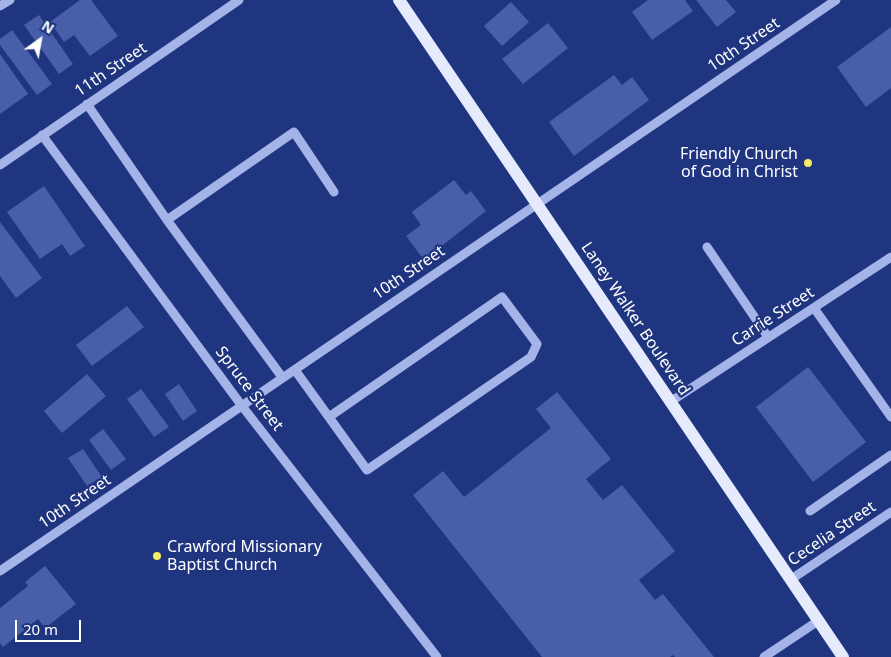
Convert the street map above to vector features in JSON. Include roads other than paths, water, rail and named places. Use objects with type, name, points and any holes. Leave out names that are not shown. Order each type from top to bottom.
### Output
[{"type":"main road","name":"Laney Walker Boulevard","points":[[399,0],[843,657]]},
{"type":"street","points":[[0,6],[10,0]]},
{"type":"street","name":"11th Street","points":[[0,165],[239,0]]},
{"type":"street","name":"10th Street","points":[[0,571],[836,0]]},
{"type":"street","points":[[87,104],[167,220],[282,377]]},
{"type":"street","points":[[167,220],[294,132],[334,192]]},
{"type":"street","name":"Spruce Street","points":[[42,135],[242,406],[437,657]]},
{"type":"street","points":[[707,247],[768,337]]},
{"type":"street","name":"Carrie Street","points":[[670,402],[891,257]]},
{"type":"street","points":[[295,370],[367,470],[530,357],[537,344],[502,297],[329,417]]},
{"type":"street","points":[[814,308],[891,417]]},
{"type":"street","points":[[810,511],[891,455]]},
{"type":"street","name":"Cecelia Street","points":[[790,580],[891,512]]},
{"type":"street","points":[[764,657],[818,621]]},
{"type":"place","name":"Friendly Church of God in Christ","points":[[808,163]]},
{"type":"place","name":"Crawford Missionary Baptist Church","points":[[157,556]]}]
